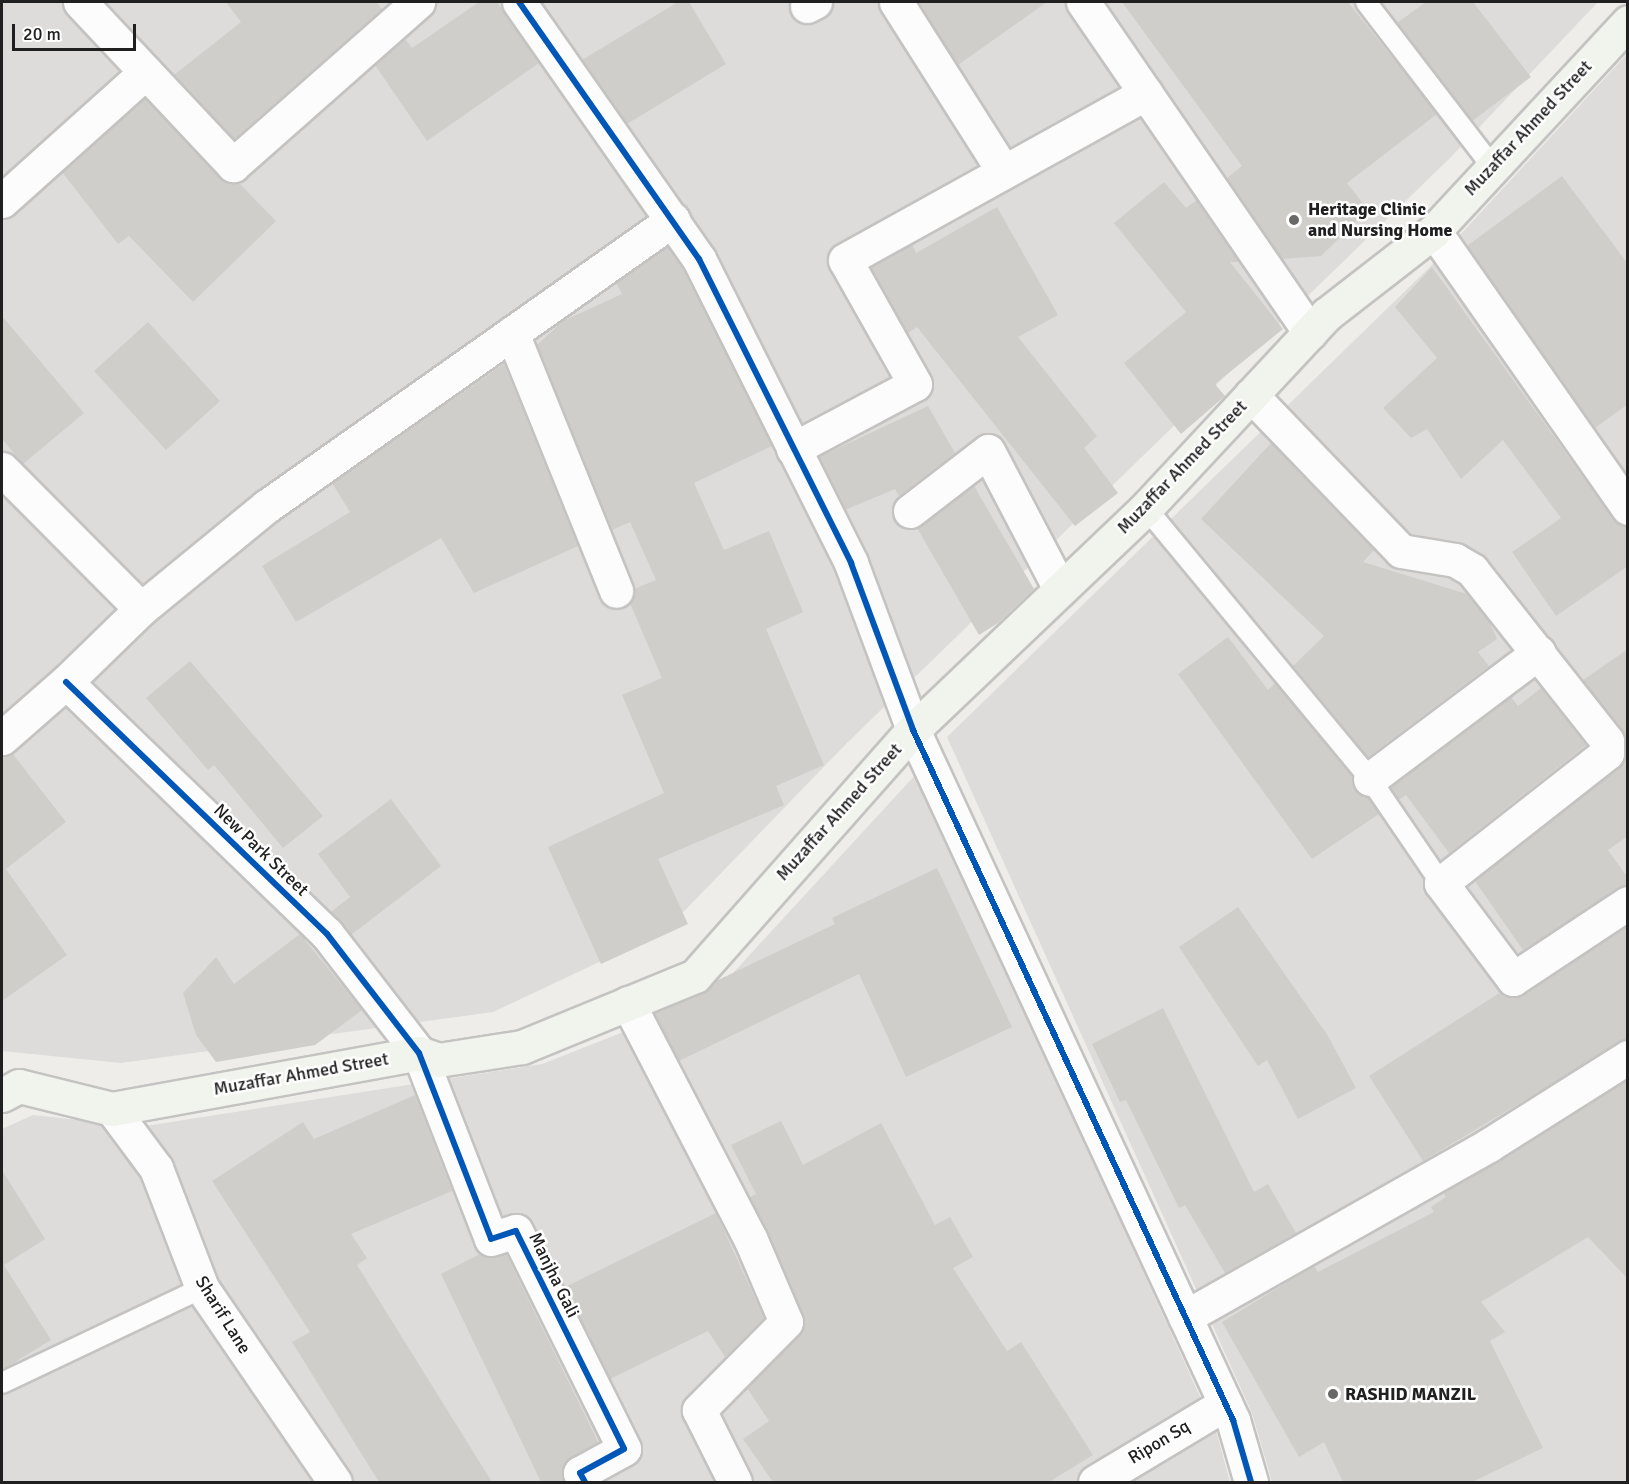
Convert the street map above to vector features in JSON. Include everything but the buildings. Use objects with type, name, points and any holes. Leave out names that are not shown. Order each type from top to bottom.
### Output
[{"type":"main road","name":"Muzaffar Ahmed Street","points":[[2,1095],[20,1086],[112,1109],[419,1053],[438,1060],[522,1047],[695,976],[914,730],[1146,508],[1327,314],[1434,231],[1492,166],[1625,31]]},
{"type":"street","points":[[80,2],[233,165],[418,2]]},
{"type":"street","points":[[519,2],[699,259],[850,563],[914,730],[1225,1404],[1251,1482]]},
{"type":"street","points":[[896,2],[1004,172]]},
{"type":"street","points":[[1083,2],[1310,332]]},
{"type":"street","points":[[2,201],[146,72]]},
{"type":"street","points":[[793,449],[915,384],[845,260],[1146,93]]},
{"type":"street","points":[[2,738],[66,682],[141,609],[267,506],[673,220]]},
{"type":"street","points":[[1434,231],[1628,508]]},
{"type":"street","points":[[512,333],[616,591]]},
{"type":"street","points":[[1251,395],[1401,551],[1455,560],[1472,570],[1607,741],[1607,753],[1442,883],[1513,979],[1628,903]]},
{"type":"street","points":[[910,511],[988,451],[1060,589]]},
{"type":"street","points":[[2,469],[141,609]]},
{"type":"street","points":[[1370,779],[1539,652]]},
{"type":"street","name":"New Park Street","points":[[66,682],[327,934],[419,1053]]},
{"type":"street","points":[[628,1003],[750,1238],[786,1322],[699,1410],[735,1482]]},
{"type":"street","name":"Manjha Gali","points":[[419,1053],[491,1239],[516,1231],[624,1449],[580,1473],[585,1482]]},
{"type":"street","points":[[1185,1317],[1489,1145],[1628,1057]]},
{"type":"street","name":"Sharif Lane","points":[[112,1109],[156,1168],[202,1288],[335,1482]]},
{"type":"street","name":"Ripon Sq","points":[[1095,1482],[1225,1404]]},
{"type":"lane","points":[[1366,2],[1492,166]]},
{"type":"lane","points":[[1146,508],[1370,779],[1442,883]]},
{"type":"lane","points":[[2,1383],[202,1288]]},
{"type":"shaded area","points":[[2,2],[1598,2],[1451,157],[846,744],[665,931],[493,1012],[121,1063],[2,1051]]},
{"type":"shaded area","points":[[1627,54],[1627,1482],[1272,1482],[1252,1413],[947,737],[1436,261]]},
{"type":"shaded area","points":[[917,773],[1217,1434],[1230,1482],[2,1482],[2,1129],[33,1115],[139,1127],[542,1064],[710,998]]},
{"type":"cycle path","points":[[519,2],[699,259],[851,563],[913,730],[1233,1420],[1251,1482]]},
{"type":"cycle path","points":[[66,682],[327,934],[419,1053],[491,1239],[516,1231],[624,1449],[580,1473],[585,1482]]},
{"type":"place","name":"Heritage Clinic and Nursing Home","points":[[1294,220]]},
{"type":"place","name":"RASHID MANZIL","points":[[1333,1394]]}]
